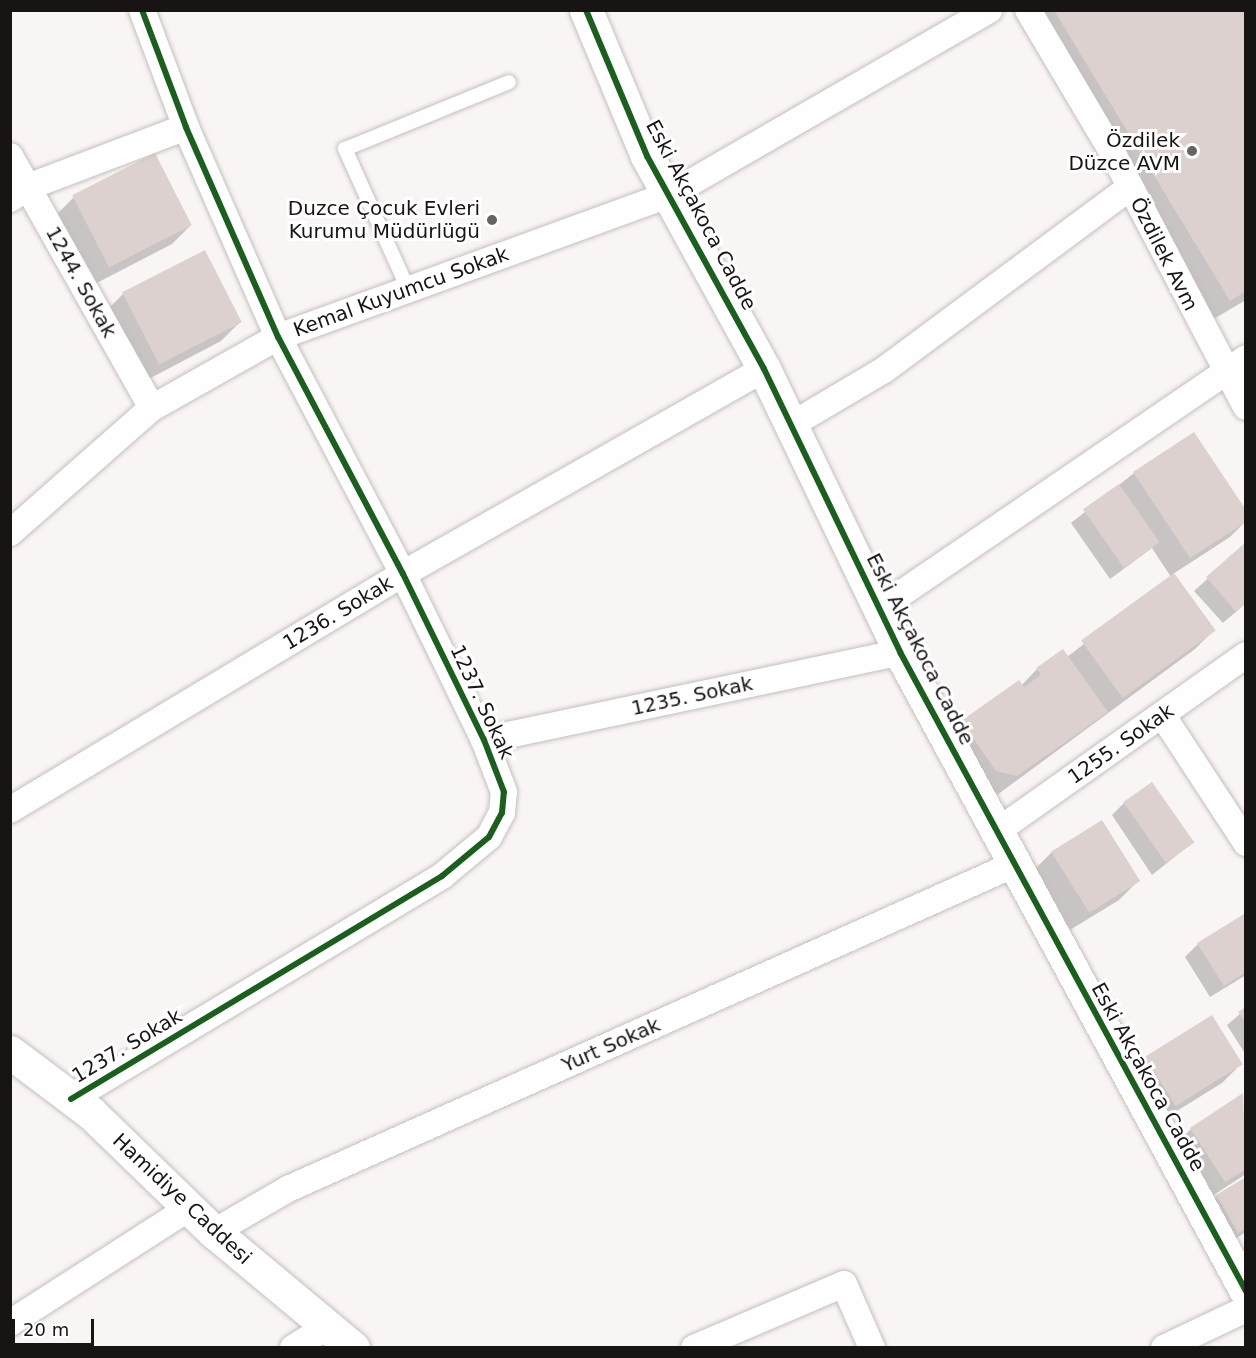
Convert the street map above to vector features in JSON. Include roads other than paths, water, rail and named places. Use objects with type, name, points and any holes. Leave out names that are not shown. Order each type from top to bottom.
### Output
[{"type":"street","name":"1237. Sokak","points":[[71,1098],[442,876],[489,837],[502,813],[504,792],[484,740],[403,574],[278,337],[186,128],[142,10]]},
{"type":"street","name":"Eski Akçakoca Cadde","points":[[586,10],[647,156],[764,369],[900,652],[1245,1291]]},
{"type":"street","name":"Kemal Kuyumcu Sokak","points":[[10,532],[152,408],[278,337],[669,195],[989,10]]},
{"type":"street","name":"Özdilek Avm","points":[[1028,10],[1236,366],[1245,406]]},
{"type":"street","points":[[19,193],[186,128]]},
{"type":"street","name":"1244. Sokak","points":[[10,156],[19,193],[152,408]]},
{"type":"street","points":[[791,425],[884,370],[1130,187]]},
{"type":"street","points":[[880,608],[1236,366]]},
{"type":"street","name":"1236. Sokak","points":[[10,810],[403,574],[764,369]]},
{"type":"street","name":"1235. Sokak","points":[[484,740],[900,652]]},
{"type":"street","name":"1255. Sokak","points":[[996,832],[1163,716],[1245,655]]},
{"type":"street","points":[[1163,716],[1245,843]]},
{"type":"street","name":"Yurt Sokak","points":[[214,1232],[288,1189],[1013,865]]},
{"type":"street","name":"Hamidiye Caddesi","points":[[13,1057],[71,1098],[214,1232],[325,1328],[352,1347]]},
{"type":"street","points":[[10,1323],[189,1208]]},
{"type":"street","points":[[694,1347],[844,1284],[872,1347]]},
{"type":"street","points":[[1164,1347],[1245,1309]]},
{"type":"street","points":[[293,1347],[325,1328]]},
{"type":"lane","points":[[408,289],[345,149],[509,82]]},
{"type":"place","name":"Özdilek Düzce AVM","points":[[1192,151]]},
{"type":"place","name":"Duzce Çocuk Evleri Kurumu Müdürlügü","points":[[492,220]]}]
